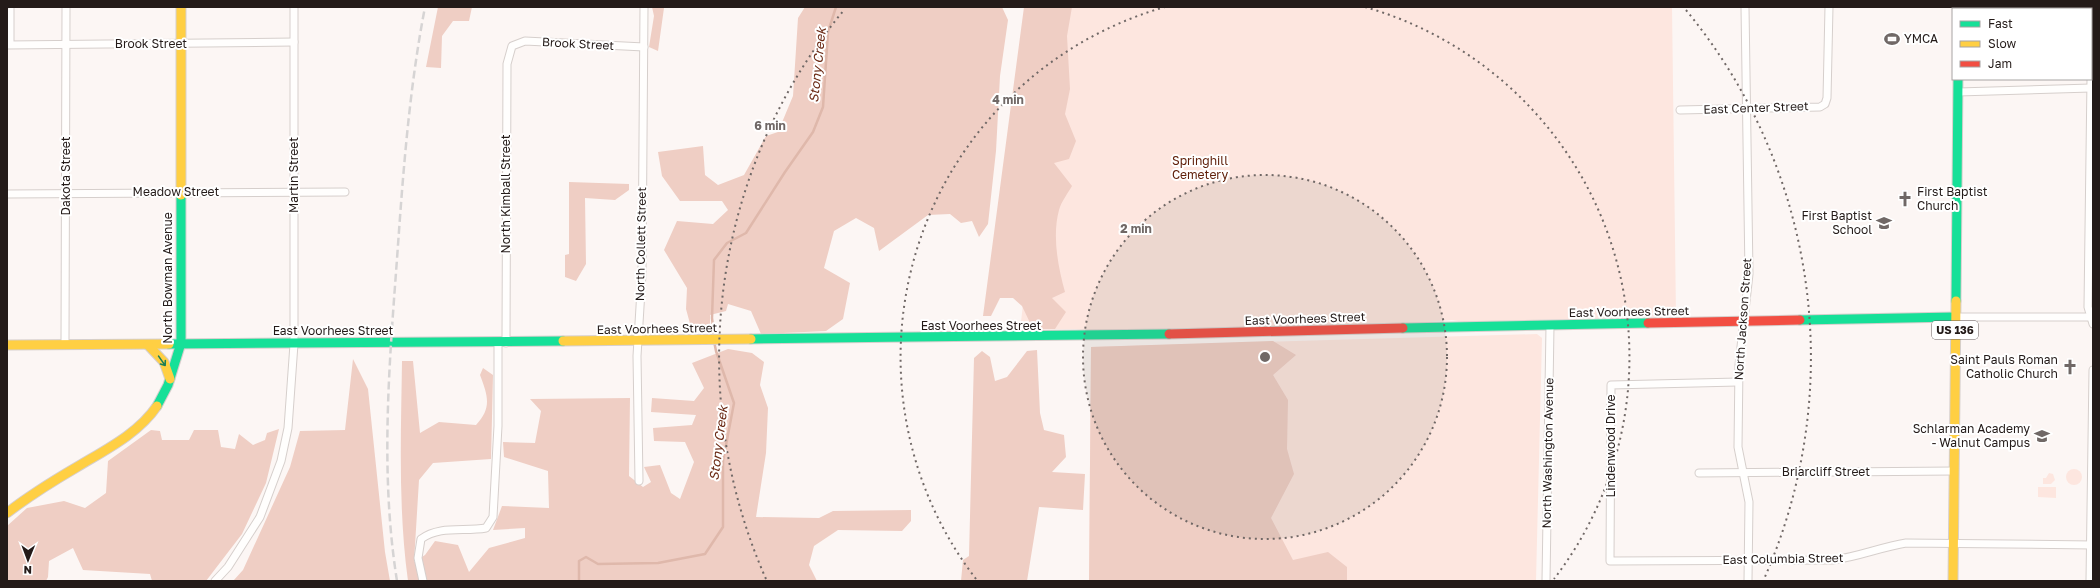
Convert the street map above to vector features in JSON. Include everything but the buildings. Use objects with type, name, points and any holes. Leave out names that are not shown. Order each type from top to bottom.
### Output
[{"type":"main road","name":"North Bowman Avenue","points":[[7,513],[44,486],[110,448],[136,429],[148,418],[162,399],[170,379],[181,343],[181,7]]},
{"type":"main road","name":"US 136","points":[[1953,581],[1958,80]]},
{"type":"main road","name":"East Voorhees Street","points":[[7,345],[638,342],[1071,337],[1955,317]]},
{"type":"main road","points":[[148,345],[164,362],[170,379]]},
{"type":"street","points":[[9,44],[10,7]]},
{"type":"street","name":"Dakota Street","points":[[65,345],[66,7]]},
{"type":"street","name":"Martin Street","points":[[214,581],[228,567],[260,517],[281,461],[288,428],[294,344],[294,7]]},
{"type":"street","name":"North Collett Street","points":[[639,481],[638,342],[642,274],[644,7]]},
{"type":"street","name":"North Jackson Street","points":[[1744,7],[1749,274],[1738,382],[1738,447],[1749,502],[1748,581]]},
{"type":"street","name":"East Center Street","points":[[1680,110],[1820,106],[1825,104],[1827,98],[1829,7]]},
{"type":"street","points":[[2092,7],[2092,52]]},
{"type":"street","name":"Brook Street","points":[[512,46],[525,41],[644,47]]},
{"type":"street","name":"Brook Street","points":[[9,44],[181,44],[294,42]]},
{"type":"street","name":"North Kimball Street","points":[[422,581],[418,558],[421,538],[429,533],[438,531],[476,530],[486,528],[493,517],[502,343],[507,64],[512,46]]},
{"type":"street","points":[[1955,317],[2092,319],[2088,307],[2091,80]]},
{"type":"street","points":[[1958,92],[2091,88]]},
{"type":"street","name":"Meadow Street","points":[[7,194],[294,191],[345,192]]},
{"type":"street","name":"North Washington Avenue","points":[[1546,581],[1550,326]]},
{"type":"street","points":[[2090,581],[2092,545],[2093,370]]},
{"type":"street","name":"Lindenwood Drive","points":[[1610,561],[1611,385],[1738,382]]},
{"type":"street","name":"Briarcliff Street","points":[[1699,473],[1954,471]]},
{"type":"street","name":"East Columbia Street","points":[[1610,561],[1833,560],[1851,558],[1884,547],[1906,543],[2092,545]]},
{"type":"green space","name":"Springhill Cemetery","points":[[1058,7],[1672,7],[1676,316],[1464,322],[1452,320],[1416,323],[1090,331],[1076,329],[1020,330]]},
{"type":"green space","points":[[1537,334],[1542,338],[1536,581],[1089,581],[1091,347]]},
{"type":"green space","points":[[2074,469],[2080,471],[2082,477],[2080,483],[2074,485],[2068,483],[2066,477],[2068,471]]},
{"type":"green space","points":[[2049,473],[2053,474],[2055,480],[2051,484],[2043,484],[2043,478],[2046,478]]},
{"type":"green space","points":[[2038,487],[2056,487],[2056,498],[2038,497]]},
{"type":"shaded area","points":[[438,7],[472,7],[469,21],[453,21],[442,36],[441,68],[426,67]]},
{"type":"shaded area","points":[[652,7],[667,7],[664,8],[658,51],[649,47],[654,16]]},
{"type":"shaded area","points":[[805,7],[1002,7],[1008,20],[1000,76],[996,151],[988,224],[979,237],[972,221],[961,223],[950,214],[928,215],[879,251],[874,228],[856,218],[834,231],[824,268],[850,283],[843,319],[826,331],[761,334],[751,311],[728,304],[726,311],[710,315],[710,328],[692,331],[686,309],[687,288],[664,250],[677,221],[713,224],[728,210],[722,201],[680,201],[662,176],[658,152],[703,146],[705,175],[718,185],[744,175],[766,136],[778,132],[793,96],[798,18]]},
{"type":"shaded area","points":[[1024,7],[1072,7],[1067,36],[1070,89],[1065,114],[1076,141],[1069,159],[1054,163],[1072,186],[1061,204],[1057,220],[1057,251],[1065,292],[1052,298],[1066,312],[1055,329],[1033,329],[1022,306],[1013,298],[1000,298],[991,316],[983,316]]},
{"type":"shaded area","points":[[569,182],[629,184],[629,190],[615,200],[585,198],[586,264],[576,281],[565,277],[565,255],[569,254]]},
{"type":"shaded area","points":[[1273,341],[1296,355],[1273,375],[1288,400],[1287,449],[1294,474],[1271,518],[1293,560],[1328,552],[1347,567],[1347,581],[1089,581],[1091,347]]},
{"type":"shaded area","points":[[728,349],[752,353],[764,362],[760,385],[768,408],[766,453],[756,517],[819,518],[833,511],[911,510],[911,521],[902,531],[838,530],[814,546],[809,565],[817,581],[408,581],[401,499],[402,361],[413,361],[420,433],[439,422],[476,425],[484,413],[487,402],[485,389],[480,375],[483,368],[493,375],[491,459],[433,463],[419,480],[414,562],[425,555],[435,541],[458,545],[469,572],[489,548],[525,538],[525,528],[493,530],[502,506],[549,508],[548,471],[504,457],[503,442],[535,443],[541,411],[530,399],[630,398],[629,476],[643,487],[651,482],[644,467],[660,465],[671,493],[680,499],[694,462],[685,442],[654,441],[653,428],[692,425],[696,415],[651,412],[652,398],[694,401],[704,388],[692,363]]},
{"type":"shaded area","points":[[1037,350],[1040,413],[1044,430],[1064,435],[1066,457],[1052,472],[1085,474],[1083,510],[1039,507],[1027,581],[961,581],[963,560],[969,556],[974,358],[982,351],[990,357],[995,381],[1007,377],[1027,351]]},
{"type":"shaded area","points":[[353,359],[368,389],[385,552],[390,581],[233,581],[243,570],[290,467],[300,431],[345,430]]},
{"type":"shaded area","points":[[279,429],[266,483],[242,534],[206,581],[152,581],[150,574],[83,570],[73,548],[49,561],[48,577],[46,581],[7,581],[7,526],[27,508],[64,501],[85,508],[106,493],[108,461],[151,430],[160,431],[162,440],[189,440],[194,430],[218,430],[221,447],[235,449],[239,434],[253,445],[265,440],[267,433]]},
{"type":"waterway","name":"Stony Creek","points":[[714,336],[712,318],[714,260],[727,243],[746,233],[785,172],[813,132],[823,107],[828,32],[836,7]]},
{"type":"waterway","name":"Stony Creek","points":[[579,581],[579,561],[586,557],[598,564],[658,563],[705,554],[723,527],[723,461],[734,403],[714,341]]},
{"type":"railway","points":[[397,581],[392,541],[387,461],[389,380],[407,132],[419,38],[425,7]]},
{"type":"traffic: fast","points":[[1956,301],[1958,80]]},
{"type":"traffic: fast","points":[[157,406],[168,385],[181,343],[181,195]]},
{"type":"traffic: fast","points":[[1800,320],[1955,317]]},
{"type":"traffic: fast","points":[[1403,328],[1648,323]]},
{"type":"traffic: fast","points":[[751,339],[1169,334]]},
{"type":"traffic: fast","points":[[169,344],[563,341]]},
{"type":"traffic: slow","points":[[181,7],[181,195]]},
{"type":"traffic: slow","points":[[1953,581],[1956,301]]},
{"type":"traffic: slow","points":[[563,341],[751,339]]},
{"type":"traffic: slow","points":[[7,345],[169,344]]},
{"type":"traffic: slow","points":[[148,345],[164,362],[170,379]]},
{"type":"traffic: slow","points":[[7,513],[41,489],[120,441],[140,425],[157,406]]},
{"type":"traffic: jam","points":[[1648,323],[1800,320]]},
{"type":"traffic: jam","points":[[1169,334],[1403,328]]},
{"type":"place","name":"YMCA","points":[[1892,39]]},
{"type":"place","name":"First Baptist Church","points":[[1905,199]]},
{"type":"place","name":"First Baptist School","points":[[1884,223]]},
{"type":"place","name":"Saint Pauls Roman Catholic Church","points":[[2070,367]]},
{"type":"place","name":"Schlarman Academy - Walnut Campus","points":[[2042,436]]}]
